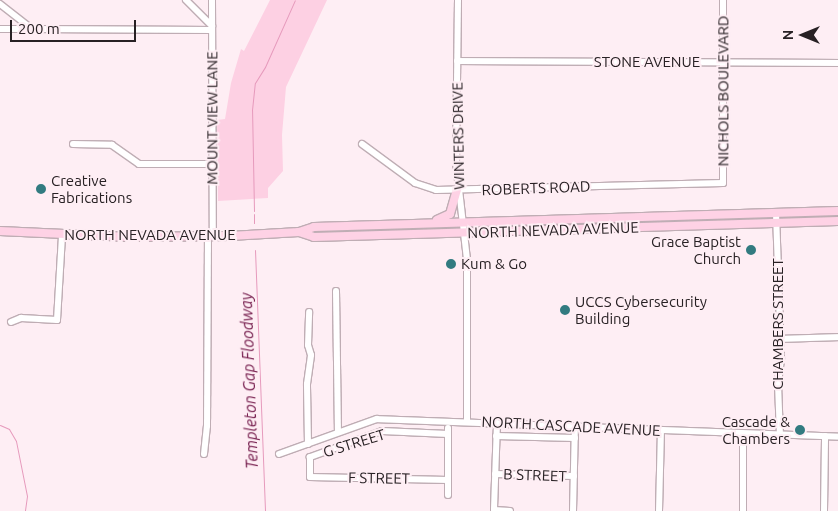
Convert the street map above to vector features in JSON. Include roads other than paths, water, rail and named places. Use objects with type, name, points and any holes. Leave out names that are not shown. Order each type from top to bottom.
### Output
[{"type":"main road","points":[[424,223],[441,220],[450,214],[457,190]]},
{"type":"main road","name":"NORTH NEVADA AVENUE","points":[[0,231],[62,235],[211,236],[300,232],[314,227],[838,211]]},
{"type":"main road","name":"NORTH NEVADA AVENUE","points":[[300,232],[314,237],[838,221]]},
{"type":"street","points":[[186,0],[212,28]]},
{"type":"street","name":"MOUNT VIEW LANE","points":[[204,454],[207,426],[211,236],[212,0]]},
{"type":"street","name":"WINTERS DRIVE","points":[[458,0],[457,190],[467,271],[467,422]]},
{"type":"street","name":"NICHOLS BOULEVARD","points":[[723,0],[723,183]]},
{"type":"street","points":[[0,4],[32,29]]},
{"type":"street","points":[[0,29],[212,28]]},
{"type":"street","name":"STONE AVENUE","points":[[457,61],[838,63]]},
{"type":"street","points":[[73,144],[112,145],[139,164],[212,164]]},
{"type":"street","name":"ROBERTS ROAD","points":[[362,144],[421,186],[436,190],[723,183]]},
{"type":"street","name":"CHAMBERS STREET","points":[[776,213],[781,339],[778,384],[780,435]]},
{"type":"street","points":[[691,215],[692,225]]},
{"type":"street","points":[[590,218],[590,228]]},
{"type":"street","points":[[11,322],[21,318],[57,320],[62,235]]},
{"type":"street","points":[[336,291],[336,424],[338,432]]},
{"type":"street","points":[[308,444],[308,384],[311,355],[308,345],[309,312]]},
{"type":"street","points":[[781,339],[838,337]]},
{"type":"street","name":"NORTH CASCADE AVENUE","points":[[278,454],[377,419],[448,427],[467,422],[838,437]]},
{"type":"street","points":[[497,423],[494,510],[510,511]]},
{"type":"street","points":[[572,511],[575,426]]},
{"type":"street","points":[[448,427],[448,495]]},
{"type":"street","name":"G STREET","points":[[310,477],[310,457],[382,431],[448,427]]},
{"type":"street","points":[[659,511],[661,430]]},
{"type":"street","points":[[743,434],[743,511]]},
{"type":"street","points":[[496,436],[575,438]]},
{"type":"street","points":[[824,511],[825,436]]},
{"type":"street","name":"B STREET","points":[[495,474],[574,476]]},
{"type":"street","name":"F STREET","points":[[310,477],[448,480]]},
{"type":"waterway","name":"Templeton Gap Floodway","points":[[254,211],[252,110],[255,83],[265,67],[295,0]]},
{"type":"waterway","name":"Templeton Gap Floodway","points":[[254,214],[254,223]]},
{"type":"waterway","name":"Templeton Gap Floodway","points":[[255,250],[265,511]]},
{"type":"waterway","points":[[0,425],[9,429],[16,441],[27,496],[25,511]]},
{"type":"place","name":"Creative Fabrications","points":[[41,189]]},
{"type":"place","name":"Grace Baptist Church","points":[[751,250]]},
{"type":"place","name":"Kum & Go","points":[[451,264]]},
{"type":"place","name":"UCCS Cybersecurity Building","points":[[565,310]]},
{"type":"place","name":"Cascade & Chambers","points":[[800,430]]}]
